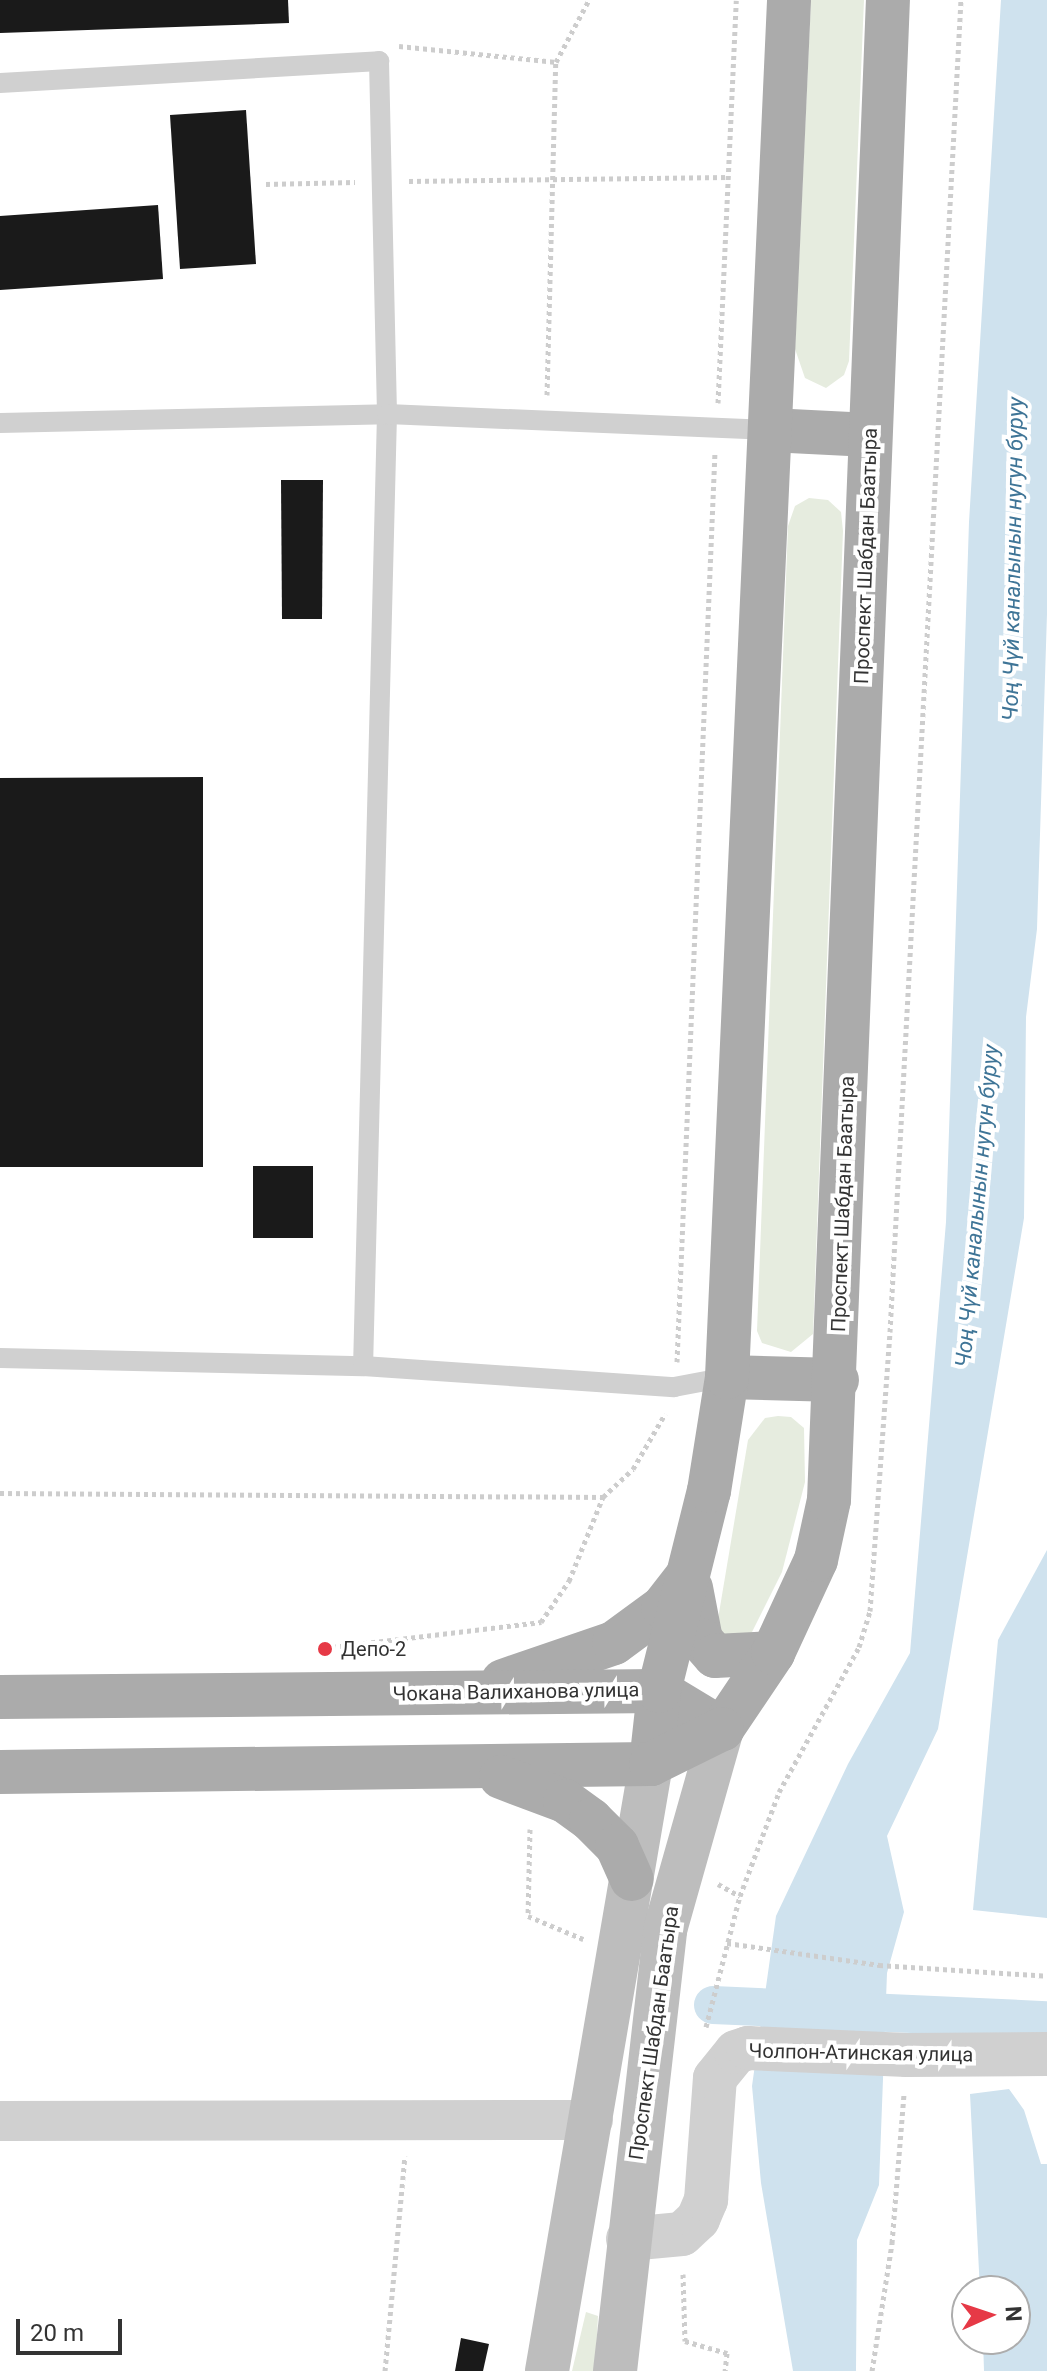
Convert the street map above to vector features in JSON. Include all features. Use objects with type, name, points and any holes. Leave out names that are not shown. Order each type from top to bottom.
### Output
[{"type":"main road","points":[[547,2371],[593,2120],[651,1764],[659,1691],[690,1573],[727,1377],[789,0]]},
{"type":"main road","name":"Проспект Шабдан Баатыра","points":[[615,2371],[665,1930],[722,1729],[773,1653],[816,1560],[829,1500],[837,1380],[888,0]]},
{"type":"main road","points":[[770,430],[870,435]]},
{"type":"main road","points":[[727,1377],[837,1380]]},
{"type":"main road","points":[[690,1573],[693,1617],[701,1640],[715,1656],[773,1653]]},
{"type":"main road","points":[[467,1693],[614,1643],[663,1607],[690,1573]]},
{"type":"main road","name":"Чокана Валиханова улица","points":[[0,1697],[659,1691],[722,1729]]},
{"type":"main road","points":[[0,1772],[651,1764],[722,1729]]},
{"type":"main road","points":[[464,1766],[565,1801],[617,1846],[632,1879]]},
{"type":"street","name":"Чолпон-Атинская улица","points":[[628,2239],[682,2234],[698,2219],[706,2200],[715,2078],[736,2052],[748,2048],[907,2055],[1047,2054]]},
{"type":"street","points":[[0,2121],[408,2123],[593,2120]]},
{"type":"lane","points":[[0,83],[379,61],[387,414],[363,1366]]},
{"type":"lane","points":[[0,423],[387,414],[770,430]]},
{"type":"lane","points":[[0,1358],[363,1366],[674,1387],[727,1377]]},
{"type":"path","points":[[547,421],[556,62],[589,0]]},
{"type":"path","points":[[324,1648],[541,1622],[569,1581],[603,1497],[633,1469],[660,1431],[674,1387],[736,0]]},
{"type":"path","points":[[706,2028],[740,1896],[779,1792],[859,1647],[870,1611],[890,1332],[961,0]]},
{"type":"path","points":[[379,61],[403,43],[556,62]]},
{"type":"path","points":[[266,184],[728,177]]},
{"type":"path","points":[[0,1493],[603,1497]]},
{"type":"path","points":[[530,1818],[528,1916],[584,1939]]},
{"type":"path","points":[[707,1878],[740,1896]]},
{"type":"path","points":[[727,1943],[879,1965],[1047,1976]]},
{"type":"path","points":[[872,2371],[892,2243],[907,2055]]},
{"type":"path","points":[[385,2371],[408,2123]]},
{"type":"shaded area","points":[[811,0],[864,0],[849,361],[844,375],[826,388],[805,378],[795,349]]},
{"type":"shaded area","points":[[809,498],[828,500],[841,512],[843,531],[813,1334],[791,1352],[762,1343],[757,1331],[788,526],[795,506]]},
{"type":"shaded area","points":[[791,1417],[804,1428],[805,1482],[782,1572],[750,1636],[739,1643],[720,1632],[718,1619],[748,1440],[765,1418]]},
{"type":"shaded area","points":[[586,2312],[598,2316],[595,2371],[572,2371]]},
{"type":"water","name":"Чоң Чүй каналынын нугун буруу","points":[[1001,0],[1047,0],[1047,614],[1037,929],[1026,1017],[1024,1218],[938,1729],[887,1836],[904,1912],[887,1973],[879,2185],[857,2240],[856,2371],[793,2371],[761,2183],[752,2086],[776,1916],[848,1764],[910,1653],[946,1222],[969,522]]},
{"type":"water","points":[[1047,1550],[1047,1918],[973,1910],[998,1640]]},
{"type":"water","points":[[1009,2089],[1024,2110],[1041,2164],[1047,2164],[1047,2371],[984,2371],[984,2355],[1031,2355],[1031,2275],[979,2275],[970,2094]]},
{"type":"building","points":[[0,0],[288,0],[289,23],[0,33]]},
{"type":"building","points":[[246,110],[256,264],[180,269],[170,115]]},
{"type":"building","points":[[158,205],[163,279],[0,290],[0,216]]},
{"type":"building","points":[[281,480],[323,480],[322,619],[282,619]]},
{"type":"building","points":[[203,777],[203,1167],[0,1167],[0,778]]},
{"type":"building","points":[[253,1166],[313,1166],[313,1238],[253,1238]]},
{"type":"building","points":[[461,2338],[489,2344],[483,2371],[455,2371]]},
{"type":"waterway","points":[[713,2005],[1047,2020]]},
{"type":"place","name":"Депо-2","points":[[325,1649]]}]
